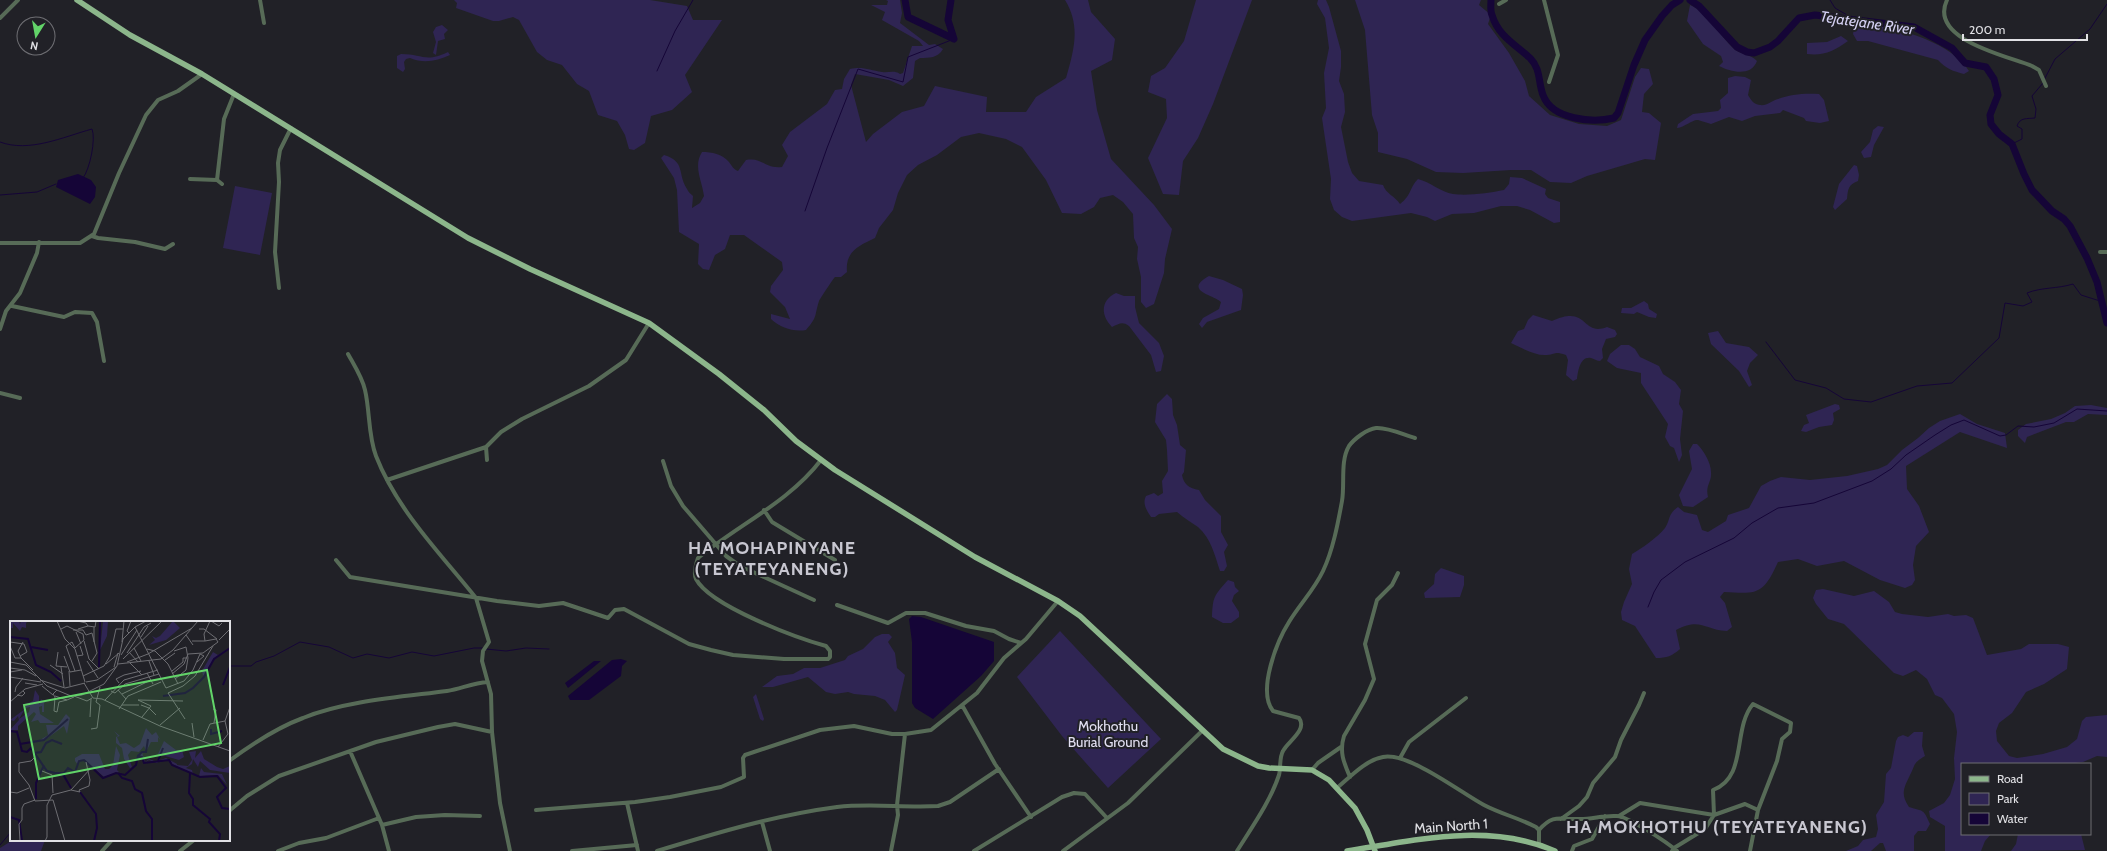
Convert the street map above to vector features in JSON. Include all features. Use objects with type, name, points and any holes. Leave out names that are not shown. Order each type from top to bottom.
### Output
[{"type":"main road","points":[[76,0],[130,35],[202,74],[291,128],[468,238],[530,269],[649,323],[750,398],[796,441],[821,460],[887,504],[975,557],[1058,601],[1080,616],[1223,749],[1258,766],[1279,769],[1312,770],[1329,780],[1338,787],[1355,808],[1367,830],[1374,849]]},
{"type":"main road","name":"Main North 1","points":[[1347,851],[1374,849],[1428,838],[1481,834],[1521,839],[1539,844],[1555,851]]},
{"type":"street","points":[[0,18],[18,0]]},
{"type":"street","points":[[260,0],[264,23]]},
{"type":"street","points":[[1499,4],[1506,0]]},
{"type":"street","points":[[1544,0],[1558,55],[1549,82]]},
{"type":"street","points":[[1947,0],[1944,10],[1953,33],[1980,48],[2032,66],[2039,70],[2046,86]]},
{"type":"street","points":[[0,243],[80,243],[92,236],[101,221],[119,173],[150,108],[158,100],[178,91],[202,74]]},
{"type":"street","points":[[217,180],[224,119],[234,94]]},
{"type":"street","points":[[279,288],[275,252],[278,163],[280,150],[291,128]]},
{"type":"street","points":[[190,179],[217,180],[222,184]]},
{"type":"street","points":[[92,236],[135,242],[165,249],[172,244]]},
{"type":"street","points":[[0,329],[6,311],[12,306],[27,276],[39,242]]},
{"type":"street","points":[[2100,252],[2107,252]]},
{"type":"street","points":[[12,306],[64,317],[75,312],[92,313],[97,322],[104,361]]},
{"type":"street","points":[[386,480],[486,446],[501,432],[522,419],[589,386],[609,374],[626,360],[649,323]]},
{"type":"street","points":[[348,354],[365,389],[372,438],[376,454],[386,480],[415,524],[476,598],[489,642],[483,651],[482,661],[488,682],[492,709],[492,732],[500,803],[510,851]]},
{"type":"street","points":[[0,393],[20,398]]},
{"type":"street","points":[[1237,851],[1251,832],[1279,774],[1283,750],[1301,727],[1301,721],[1299,718],[1273,711],[1270,706],[1267,696],[1270,673],[1282,635],[1289,621],[1313,588],[1330,554],[1342,500],[1345,463],[1349,446],[1366,432],[1377,428],[1415,438]]},
{"type":"street","points":[[486,446],[487,460]]},
{"type":"street","points":[[336,560],[350,577],[476,598],[539,606],[563,603],[608,618],[615,610],[624,609],[689,644],[733,655],[824,660],[830,657],[830,651],[826,646],[772,628],[731,607],[704,588],[696,579],[696,565],[698,558],[809,476],[821,460]]},
{"type":"street","points":[[663,461],[671,486],[683,506],[715,545],[740,566],[814,600]]},
{"type":"street","points":[[764,510],[772,522],[835,560]]},
{"type":"street","points":[[1350,777],[1342,758],[1341,747],[1344,736],[1365,700],[1374,679],[1365,644],[1377,600],[1392,585],[1398,573]]},
{"type":"street","points":[[536,810],[627,803],[670,797],[721,787],[744,778],[743,758],[745,755],[820,730],[854,726],[892,734],[905,734],[931,730],[977,693],[1004,658],[1021,643],[1058,601]]},
{"type":"street","points":[[837,605],[888,623],[906,613],[926,613],[966,626],[994,632],[1021,643]]},
{"type":"street","points":[[230,760],[257,740],[303,718],[348,706],[451,690],[472,683],[488,682]]},
{"type":"street","points":[[1562,819],[1580,806],[1587,797],[1593,783],[1615,757],[1621,740],[1644,693]]},
{"type":"street","points":[[1400,758],[1409,742],[1466,698]]},
{"type":"street","points":[[962,704],[999,769],[1031,817]]},
{"type":"street","points":[[1539,844],[1539,830],[1547,820],[1619,816],[1641,827],[1674,850],[1705,829],[1714,815],[1713,790],[1720,787],[1728,780],[1736,766],[1740,734],[1752,704],[1791,723],[1790,732],[1782,739],[1777,762],[1758,810],[1750,851]]},
{"type":"street","points":[[230,810],[247,796],[279,776],[350,751],[438,727],[455,724],[492,732]]},
{"type":"street","points":[[1063,851],[1108,818],[1138,793],[1202,731]]},
{"type":"street","points":[[891,851],[898,816],[897,805],[905,734]]},
{"type":"street","points":[[1312,770],[1318,763],[1341,747]]},
{"type":"street","points":[[350,751],[382,824],[389,851]]},
{"type":"street","points":[[1338,787],[1372,760],[1384,757],[1400,758],[1438,778],[1485,806],[1530,824],[1539,830]]},
{"type":"street","points":[[657,851],[762,822],[838,807],[897,805],[928,806],[950,802],[999,769]]},
{"type":"street","points":[[974,851],[1062,797],[1080,793],[1090,798],[1108,818]]},
{"type":"street","points":[[627,803],[638,851]]},
{"type":"street","points":[[1619,816],[1640,803],[1714,815],[1745,804],[1758,810]]},
{"type":"street","points":[[382,824],[445,815],[480,816]]},
{"type":"street","points":[[1572,851],[1574,846],[1592,839],[1605,816]]},
{"type":"street","points":[[278,851],[299,843],[326,838],[379,818]]},
{"type":"street","points":[[762,822],[770,851]]},
{"type":"street","points":[[102,851],[111,841]]},
{"type":"street","points":[[180,851],[193,841]]},
{"type":"street","points":[[572,851],[637,845]]},
{"type":"green space","points":[[454,0],[650,0],[687,6],[693,20],[722,20],[685,75],[692,92],[672,110],[651,116],[645,143],[634,150],[629,149],[625,135],[617,121],[598,115],[589,91],[577,84],[562,65],[547,60],[537,52],[519,20],[513,17],[493,21],[456,8],[457,3]]},
{"type":"green space","points":[[886,0],[900,0],[902,13],[900,23],[929,45],[935,44],[943,49],[936,56],[930,58],[920,58],[915,61],[913,78],[903,86],[889,80],[855,74],[851,85],[866,142],[873,134],[902,112],[924,106],[935,86],[987,97],[986,112],[1026,112],[1036,97],[1066,78],[1073,48],[1074,29],[1073,19],[1065,0],[1088,0],[1091,12],[1115,39],[1112,60],[1091,71],[1097,110],[1111,159],[1154,205],[1172,229],[1165,259],[1164,273],[1154,304],[1146,308],[1141,302],[1141,277],[1137,259],[1138,247],[1134,238],[1133,214],[1123,202],[1113,195],[1100,198],[1094,207],[1081,214],[1062,213],[1046,180],[1022,147],[1006,139],[979,133],[961,137],[937,155],[918,165],[907,175],[898,193],[893,210],[879,228],[875,238],[858,247],[850,255],[848,259],[847,272],[841,277],[835,277],[832,281],[819,301],[814,319],[806,330],[787,329],[771,319],[771,314],[790,319],[785,307],[770,292],[771,286],[783,270],[782,262],[744,235],[730,235],[725,249],[715,255],[709,270],[703,269],[698,264],[699,244],[679,232],[677,190],[674,178],[661,158],[664,155],[671,158],[678,165],[684,183],[688,191],[693,196],[692,208],[700,203],[704,196],[698,168],[699,157],[702,152],[720,155],[738,171],[746,160],[756,160],[771,166],[782,167],[788,156],[782,145],[790,132],[827,104],[835,90],[842,89],[844,79],[850,69],[862,68],[882,72],[896,72],[900,74],[903,73],[912,46],[923,46],[919,41],[882,20],[885,12],[871,5],[887,5],[888,1]]},
{"type":"green space","points":[[1196,0],[1252,0],[1213,104],[1198,138],[1183,161],[1179,195],[1163,194],[1148,158],[1167,118],[1166,99],[1148,92],[1151,76],[1165,68],[1184,41]]},
{"type":"green space","points":[[1318,0],[1326,0],[1341,51],[1339,81],[1344,94],[1345,112],[1341,127],[1348,162],[1352,173],[1359,181],[1383,185],[1386,191],[1400,204],[1407,198],[1413,185],[1418,179],[1449,193],[1465,195],[1504,190],[1509,184],[1510,177],[1522,178],[1546,189],[1545,194],[1548,198],[1560,202],[1560,222],[1554,223],[1530,210],[1517,206],[1501,206],[1474,213],[1452,214],[1435,221],[1427,217],[1411,213],[1352,221],[1342,217],[1334,210],[1330,199],[1331,179],[1322,118],[1326,108],[1324,73],[1329,48],[1325,18],[1317,4]]},
{"type":"green space","points":[[1355,0],[1481,0],[1479,5],[1491,15],[1488,24],[1509,53],[1525,81],[1529,96],[1550,115],[1579,124],[1607,126],[1621,120],[1635,77],[1641,68],[1649,69],[1653,84],[1644,94],[1642,112],[1649,113],[1661,123],[1655,160],[1645,159],[1587,176],[1571,183],[1550,182],[1531,170],[1463,173],[1436,172],[1407,159],[1378,152],[1378,133],[1372,115],[1365,30]]},
{"type":"green space","points":[[1690,5],[1707,18],[1733,48],[1755,59],[1757,61],[1754,66],[1746,71],[1740,72],[1719,66],[1723,62],[1721,56],[1703,44],[1687,21]]},
{"type":"green space","points":[[442,25],[448,30],[444,34],[445,39],[438,41],[436,55],[433,53],[436,42],[433,32],[436,27]]},
{"type":"green space","points":[[1870,26],[1896,29],[1939,45],[1962,62],[1969,71],[1964,74],[1956,72],[1944,66],[1938,60],[1868,41],[1857,41],[1853,34],[1854,28]]},
{"type":"green space","points":[[1841,36],[1848,41],[1838,48],[1819,54],[1807,54],[1807,43],[1827,42]]},
{"type":"green space","points":[[448,52],[450,55],[430,61],[420,61],[410,58],[406,59],[404,62],[405,69],[403,72],[397,68],[397,56],[401,54],[434,57]]},
{"type":"green space","points":[[1735,76],[1745,77],[1751,80],[1748,95],[1752,102],[1756,104],[1765,105],[1783,97],[1793,95],[1819,94],[1824,100],[1829,121],[1820,123],[1806,121],[1804,118],[1783,110],[1780,113],[1755,116],[1742,121],[1729,117],[1711,124],[1696,120],[1677,128],[1678,124],[1693,114],[1718,111],[1721,108],[1720,100],[1728,93],[1728,78]]},
{"type":"green space","points":[[1878,126],[1884,127],[1874,145],[1871,157],[1864,158],[1861,152],[1870,142],[1873,130]]},
{"type":"green space","points":[[1854,165],[1857,166],[1859,175],[1858,181],[1850,186],[1847,199],[1835,210],[1833,207],[1839,184]]},
{"type":"green space","points":[[235,186],[272,193],[260,255],[223,248]]},
{"type":"green space","points":[[1209,276],[1223,280],[1242,289],[1243,295],[1241,310],[1207,322],[1202,328],[1199,324],[1203,318],[1219,309],[1221,302],[1199,289],[1199,285],[1202,281]]},
{"type":"green space","points":[[1116,293],[1124,296],[1135,296],[1135,307],[1139,323],[1159,343],[1164,356],[1161,371],[1156,372],[1151,355],[1127,324],[1122,323],[1112,327],[1105,318],[1105,304],[1111,296]]},
{"type":"green space","points":[[1644,301],[1648,304],[1649,309],[1657,314],[1656,318],[1637,312],[1634,314],[1621,313],[1622,308],[1631,308]]},
{"type":"green space","points":[[1533,315],[1552,321],[1573,316],[1579,318],[1593,328],[1599,329],[1607,327],[1615,330],[1617,334],[1615,337],[1606,339],[1602,349],[1603,358],[1600,361],[1591,358],[1584,359],[1580,365],[1577,379],[1573,381],[1566,375],[1568,360],[1566,355],[1557,353],[1542,355],[1511,343],[1518,331],[1524,329],[1528,320]]},
{"type":"green space","points":[[1718,331],[1726,343],[1749,347],[1758,355],[1750,363],[1747,371],[1752,385],[1749,387],[1739,371],[1711,344],[1708,333]]},
{"type":"green space","points":[[1621,345],[1629,345],[1635,349],[1640,357],[1659,366],[1663,374],[1675,382],[1681,390],[1679,404],[1683,411],[1680,439],[1682,455],[1679,462],[1674,448],[1670,446],[1665,437],[1668,424],[1641,383],[1641,373],[1617,368],[1607,361],[1610,354]]},
{"type":"green space","points":[[1167,394],[1172,399],[1173,415],[1177,425],[1180,445],[1186,450],[1184,472],[1182,475],[1184,481],[1190,487],[1199,490],[1205,500],[1221,516],[1221,532],[1228,545],[1224,552],[1227,566],[1224,571],[1220,571],[1206,536],[1198,527],[1177,512],[1159,514],[1155,517],[1151,517],[1146,507],[1146,496],[1154,493],[1158,496],[1163,493],[1162,481],[1168,471],[1166,440],[1155,422],[1157,404]]},
{"type":"green space","points":[[1835,404],[1839,405],[1840,409],[1833,413],[1834,420],[1832,425],[1819,427],[1806,432],[1801,431],[1804,425],[1809,423],[1806,415]]},
{"type":"green space","points":[[2091,405],[2107,408],[2107,415],[2088,414],[2074,422],[2066,422],[2027,437],[2025,443],[2018,436],[2018,430],[2026,424],[2051,419],[2065,413],[2075,406]]},
{"type":"green space","points":[[1960,414],[1977,424],[2005,433],[2007,448],[1960,432],[1906,466],[1907,489],[1919,506],[1929,532],[1916,546],[1913,565],[1915,580],[1912,585],[1905,588],[1880,580],[1844,561],[1817,566],[1798,559],[1778,562],[1773,573],[1763,587],[1752,592],[1745,593],[1724,592],[1720,597],[1725,603],[1732,627],[1727,631],[1697,624],[1684,626],[1676,630],[1680,649],[1672,655],[1663,658],[1656,658],[1635,626],[1622,620],[1621,612],[1632,584],[1629,569],[1632,554],[1665,528],[1672,512],[1678,507],[1684,512],[1697,515],[1702,530],[1708,532],[1726,521],[1728,515],[1749,508],[1761,486],[1770,481],[1781,477],[1810,480],[1847,476],[1878,469],[1887,465],[1902,450],[1929,428],[1940,421]]},
{"type":"green space","points":[[1693,444],[1697,444],[1707,457],[1711,468],[1711,475],[1707,489],[1708,497],[1693,507],[1683,506],[1679,495],[1692,469],[1689,451]]},
{"type":"green space","points":[[1441,568],[1464,576],[1464,585],[1460,597],[1425,598],[1424,593],[1434,584],[1435,574]]},
{"type":"green space","points":[[1228,580],[1234,582],[1235,587],[1239,591],[1234,595],[1232,601],[1239,612],[1239,617],[1231,623],[1223,623],[1212,617],[1213,605],[1217,593]]},
{"type":"green space","points":[[1823,589],[1854,596],[1874,591],[1889,602],[1895,612],[1902,614],[1928,617],[1948,614],[1954,616],[1966,615],[1973,618],[1987,655],[2021,649],[2029,644],[2058,644],[2069,647],[2067,669],[2044,684],[2026,692],[2012,713],[1999,723],[1996,731],[1997,741],[2009,756],[2017,758],[2043,754],[2067,747],[2077,739],[2082,721],[2086,717],[2107,715],[2107,757],[2097,756],[2083,762],[2075,763],[1961,763],[1961,835],[1990,835],[1985,841],[1981,851],[1945,851],[1945,826],[1930,817],[1929,811],[1944,803],[1950,795],[1955,779],[1954,758],[1957,732],[1954,714],[1942,698],[1935,695],[1927,679],[1916,670],[1903,676],[1894,673],[1844,624],[1828,619],[1813,598],[1816,590]]},
{"type":"green space","name":"Mokhothu Burial Ground","points":[[1060,631],[1161,739],[1108,788],[1062,736],[1017,677]]},
{"type":"green space","points":[[882,634],[889,634],[892,637],[888,642],[895,653],[897,668],[905,675],[897,710],[895,712],[885,700],[875,696],[848,692],[835,694],[826,692],[808,677],[773,687],[762,687],[777,676],[793,674],[804,668],[820,668],[845,660],[848,656],[863,649],[875,637]]},
{"type":"green space","points":[[756,694],[764,719],[763,721],[760,719],[753,697]]},
{"type":"green space","points":[[1914,732],[1923,732],[1922,746],[1925,756],[1915,764],[1906,784],[1904,795],[1909,807],[1920,810],[1926,815],[1930,824],[1926,831],[1918,831],[1914,836],[1914,851],[1886,851],[1883,843],[1880,843],[1871,851],[1846,851],[1858,846],[1863,840],[1876,837],[1878,829],[1876,815],[1884,802],[1886,774],[1891,768],[1896,741],[1898,737],[1903,735],[1908,737]]},
{"type":"green space","points":[[2018,835],[2081,835],[2085,850],[2011,851],[2016,844]]},
{"type":"green space","points":[[11,841],[45,841],[41,851],[0,851],[0,848]]},
{"type":"water","points":[[78,174],[91,180],[96,187],[95,197],[90,204],[56,187],[58,180]]},
{"type":"water","points":[[912,616],[921,617],[994,642],[994,661],[981,676],[933,719],[915,708],[912,703],[912,642],[909,619]]},
{"type":"water","points":[[621,659],[627,661],[622,666],[621,676],[589,700],[570,700],[568,696],[612,660]]},
{"type":"water","points":[[594,661],[601,661],[568,688],[565,683]]},
{"type":"waterway","points":[[657,71],[675,31],[693,0]]},
{"type":"waterway","name":"Tejatejane River","points":[[905,0],[908,17],[954,39],[948,20],[951,0]]},
{"type":"waterway","name":"Tejatejane River","points":[[1491,0],[1491,12],[1498,29],[1508,40],[1534,62],[1538,71],[1541,90],[1548,103],[1555,110],[1564,115],[1585,120],[1614,118],[1618,113],[1634,65],[1645,40],[1662,16],[1672,5],[1680,0]]},
{"type":"waterway","name":"Tejatejane River","points":[[1690,0],[1699,6],[1737,47],[1747,52],[1754,53],[1770,47],[1778,41],[1799,18],[1815,15],[1914,27],[1952,48],[1965,63],[1986,67],[1994,79],[1998,95],[1990,115],[1991,124],[1999,134],[2012,144],[2032,190],[2052,211],[2064,219],[2070,226],[2087,258],[2097,282],[2107,323]]},
{"type":"waterway","points":[[1830,0],[1835,8],[1854,19]]},
{"type":"waterway","points":[[2044,80],[2055,59],[2090,29],[2107,4]]},
{"type":"waterway","points":[[805,211],[827,148],[858,69],[903,82],[908,57],[954,39]]},
{"type":"waterway","points":[[2012,144],[2022,139],[2022,129],[2017,126],[2018,123],[2024,119],[2035,118],[2036,109],[2032,96],[2043,83]]},
{"type":"waterway","points":[[0,142],[11,145],[34,145],[58,140],[92,129],[92,154],[86,174],[83,178]]},
{"type":"waterway","points":[[0,195],[37,192],[56,184]]},
{"type":"waterway","points":[[1766,342],[1795,380],[1826,388],[1844,399],[1871,402],[1917,386],[1952,383],[1999,338],[2005,303],[2023,306],[2032,302],[2027,293],[2073,284],[2081,295],[2100,301]]},
{"type":"waterway","points":[[1648,607],[1661,580],[1685,562],[1734,538],[1752,523],[1778,508],[1814,503],[1872,481],[1891,469],[1906,455],[1951,425],[1964,420],[2000,436],[2006,435],[2018,426],[2034,427],[2054,423],[2077,409],[2107,411]]},
{"type":"waterway","points":[[230,666],[251,666],[256,662],[274,656],[300,642],[329,647],[353,658],[367,654],[389,658],[412,652],[434,656],[474,648],[482,648]]},
{"type":"waterway","points":[[486,649],[506,651],[526,648],[549,649]]},
{"type":"waterway","points":[[0,845],[10,833]]},
{"type":"district","name":"HA MOHAPINYANE (TEYATEYANENG)","points":[[772,558]]},
{"type":"district","name":"HA MOKHOTHU (TEYATEYANENG)","points":[[1717,827]]}]
